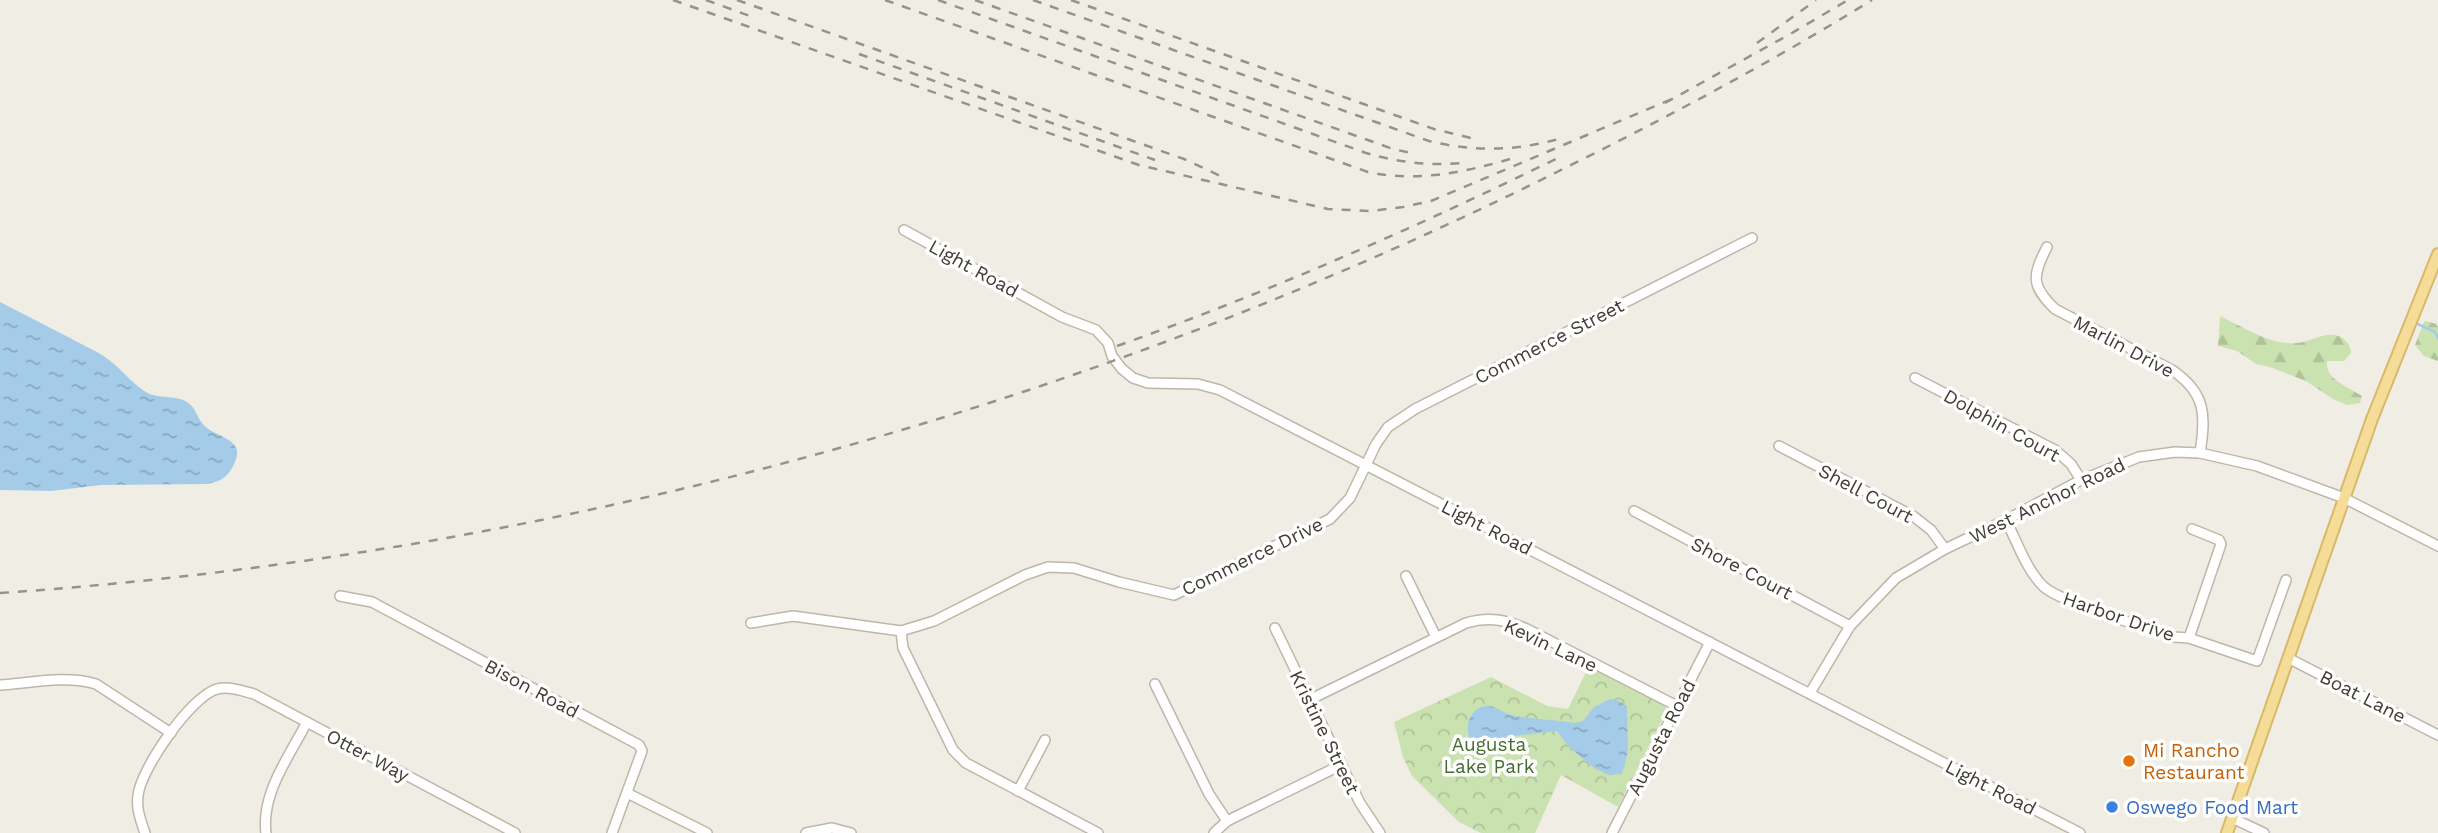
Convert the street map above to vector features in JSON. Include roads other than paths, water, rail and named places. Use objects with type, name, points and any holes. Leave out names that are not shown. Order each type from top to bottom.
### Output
[{"type":"main road","points":[[2227,833],[2390,370],[2438,254]]},
{"type":"street","name":"Light Road","points":[[904,230],[1062,317],[1096,330],[1108,343],[1112,356],[1122,369],[1133,378],[1147,383],[1198,383],[1220,390],[2080,833]]},
{"type":"street","name":"Commerce Street","points":[[1366,465],[1376,443],[1388,427],[1415,409],[1752,238]]},
{"type":"street","name":"Marlin Drive","points":[[2046,247],[2037,272],[2036,286],[2043,298],[2055,309],[2172,370],[2189,382],[2199,399],[2205,421],[2200,453]]},
{"type":"street","name":"Dolphin Court","points":[[1915,378],[2055,450],[2071,464],[2081,480]]},
{"type":"street","name":"Shell Court","points":[[1779,446],[1913,516],[1931,530],[1945,549]]},
{"type":"street","name":"West Anchor Road","points":[[1810,693],[1850,626],[1896,578],[1945,549],[2081,480],[2139,457],[2175,452],[2200,453],[2257,466],[2344,498],[2438,546]]},
{"type":"street","name":"Commerce Drive","points":[[751,623],[793,617],[901,631],[934,621],[1025,575],[1048,567],[1074,568],[1174,595],[1330,519],[1350,498],[1366,465]]},
{"type":"street","name":"Shore Court","points":[[1633,511],[1850,626]]},
{"type":"street","name":"Harbor Drive","points":[[2006,520],[2033,573],[2045,588],[2064,598],[2174,637],[2189,638],[2257,661],[2286,580]]},
{"type":"street","name":"Harbor Drive","points":[[2189,638],[2221,544],[2219,540],[2192,529]]},
{"type":"street","points":[[1406,576],[1436,637]]},
{"type":"street","name":"Bison Road","points":[[340,596],[372,602],[639,745],[642,751],[612,833]]},
{"type":"street","name":"Kevin Lane","points":[[1309,700],[1436,637],[1479,620],[1507,621],[1677,706]]},
{"type":"street","name":"Kristine Street","points":[[1275,628],[1360,803],[1380,833]]},
{"type":"street","points":[[901,631],[903,648],[953,750],[965,762],[1098,833]]},
{"type":"street","name":"Augusta Road","points":[[1612,833],[1710,642]]},
{"type":"street","name":"Boat Lane","points":[[2288,658],[2438,735]]},
{"type":"street","points":[[0,685],[69,680],[96,684],[172,733]]},
{"type":"street","points":[[1155,684],[1209,794],[1227,821]]},
{"type":"street","name":"Otter Way","points":[[145,833],[138,806],[141,782],[172,733],[201,697],[217,685],[254,694],[514,833]]},
{"type":"street","points":[[266,833],[269,797],[307,722]]},
{"type":"street","points":[[1018,791],[1045,740]]},
{"type":"street","points":[[1214,833],[1227,821],[1341,765]]},
{"type":"street","points":[[627,793],[707,833]]},
{"type":"street","points":[[2232,818],[2264,833]]},
{"type":"street","points":[[806,833],[832,828],[851,833]]},
{"type":"water","points":[[0,302],[101,354],[146,392],[187,402],[202,423],[234,444],[237,458],[230,472],[221,479],[206,484],[101,485],[51,491],[0,490]]},
{"type":"water","points":[[1610,699],[1620,701],[1627,707],[1628,751],[1622,774],[1609,775],[1594,768],[1568,746],[1557,731],[1512,736],[1484,746],[1472,743],[1469,737],[1468,725],[1472,714],[1482,707],[1489,706],[1515,716],[1575,723],[1583,721],[1594,707]]},
{"type":"waterway","points":[[2418,324],[2435,332],[2438,338]]},
{"type":"railway","points":[[673,0],[1139,165],[1328,209],[1371,211],[1431,201],[1672,99]]},
{"type":"railway","points":[[706,0],[750,16]]},
{"type":"railway","points":[[737,0],[1184,159],[1227,179]]},
{"type":"railway","points":[[885,0],[1368,172],[1422,176],[1510,159]]},
{"type":"railway","points":[[938,0],[1366,153],[1413,162],[1461,163]]},
{"type":"railway","points":[[975,0],[1393,149],[1411,153]]},
{"type":"railway","points":[[1033,0],[1429,141],[1494,149],[1559,139]]},
{"type":"railway","points":[[1071,0],[1434,129],[1479,140]]},
{"type":"railway","points":[[1757,43],[1816,0]]},
{"type":"railway","points":[[1665,103],[1848,0]]},
{"type":"railway","points":[[0,593],[202,574],[403,546],[602,507],[800,459],[994,401],[1185,334],[1373,258],[1637,132],[1756,68],[1872,0]]},
{"type":"railway","points":[[859,54],[1155,160]]},
{"type":"railway","points":[[1117,346],[1230,304],[1342,257],[1562,156]]},
{"type":"place","name":"Mi Rancho Restaurant","points":[[2129,761]]},
{"type":"place","name":"Oswego Food Mart","points":[[2112,807]]},
{"type":"park label","name":"Augusta Lake Park","points":[[1489,755]]}]
